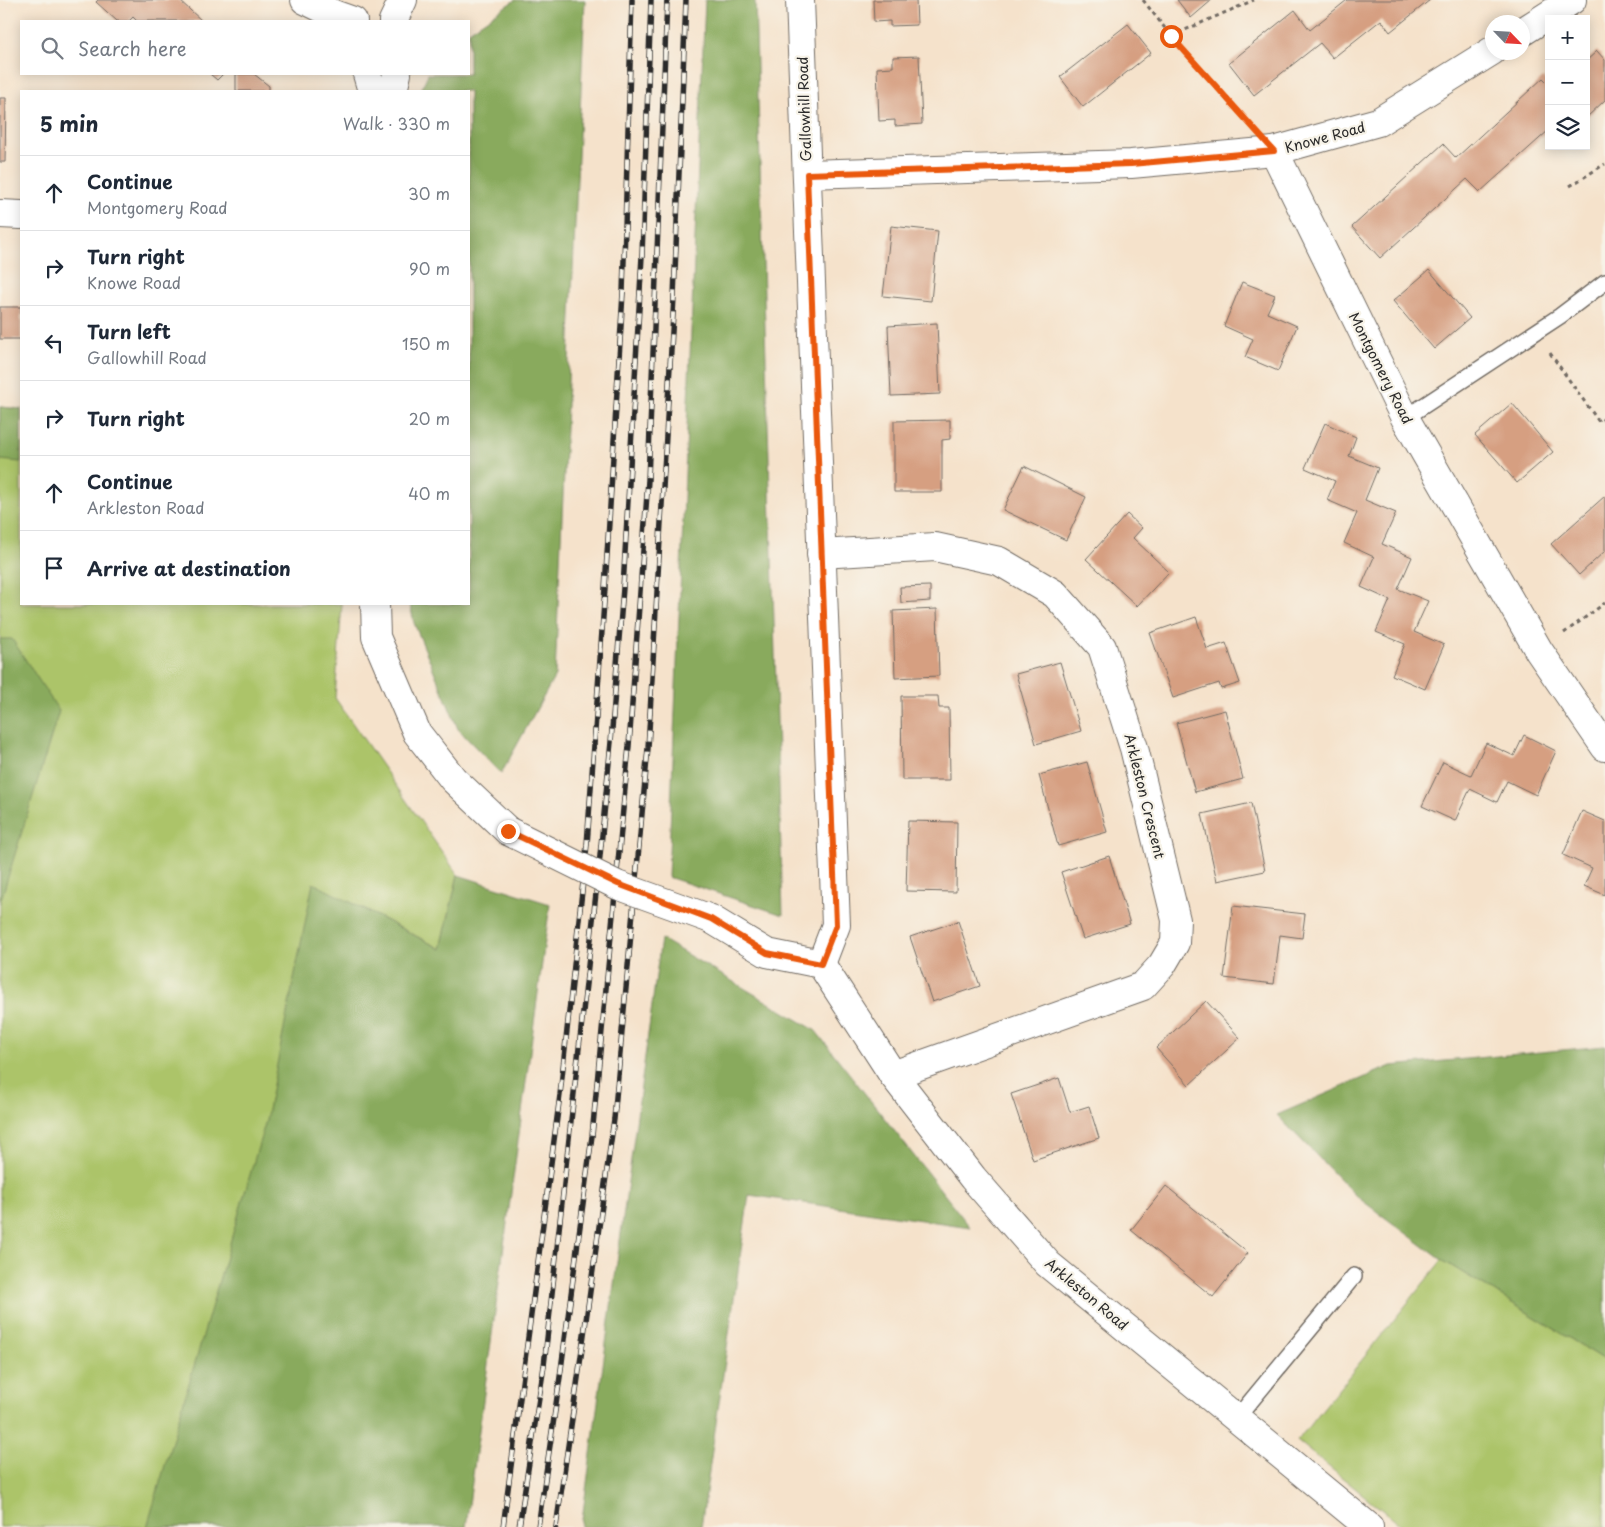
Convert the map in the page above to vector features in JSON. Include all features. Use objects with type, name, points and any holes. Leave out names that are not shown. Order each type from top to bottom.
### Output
[{"type":"street","points":[[292,0],[308,20]]},
{"type":"street","points":[[304,0],[350,20]]},
{"type":"street","points":[[394,20],[403,0]]},
{"type":"street","name":"Gallowhill Road","points":[[800,0],[836,925],[821,964]]},
{"type":"street","points":[[1530,27],[1572,0]]},
{"type":"street","name":"Knowe Road","points":[[807,174],[1131,164],[1274,151],[1378,122],[1485,55]]},
{"type":"street","points":[[367,75],[372,90]]},
{"type":"street","points":[[393,90],[397,75]]},
{"type":"street","name":"Montgomery Road","points":[[1274,151],[1405,418],[1539,651],[1605,747]]},
{"type":"street","points":[[0,214],[20,215]]},
{"type":"street","name":"Arkleston Crescent","points":[[821,554],[935,547],[999,561],[1055,594],[1102,647],[1134,748],[1176,920],[1175,943],[1162,965],[1143,986],[893,1075]]},
{"type":"street","points":[[375,605],[376,637],[417,733],[453,779],[508,831],[618,884],[711,919],[767,953],[821,964]]},
{"type":"street","name":"Arkleston Road","points":[[821,964],[893,1075],[973,1178],[1048,1264],[1369,1527]]},
{"type":"lane","points":[[1405,418],[1560,316],[1605,282]]},
{"type":"lane","points":[[1236,1419],[1354,1276]]},
{"type":"path","points":[[1143,0],[1171,36],[1274,151]]},
{"type":"path","points":[[1171,36],[1254,0]]},
{"type":"path","points":[[1570,186],[1605,164]]},
{"type":"path","points":[[1535,332],[1599,422],[1605,418]]},
{"type":"path","points":[[1539,651],[1605,603]]},
{"type":"green space","points":[[515,0],[585,0],[555,676],[501,774],[458,729],[414,623],[410,605],[470,605],[470,90],[420,90],[428,75],[470,75],[470,30]]},
{"type":"green space","points":[[705,0],[755,0],[783,915],[668,877]]},
{"type":"green space","points":[[0,407],[20,409],[20,605],[342,605],[335,698],[458,875],[441,949],[348,901],[219,1527],[0,1527]]},
{"type":"green space","points":[[0,407],[20,409],[20,462],[0,460]]},
{"type":"green space","points":[[0,639],[12,639],[59,711],[0,903]]},
{"type":"green space","points":[[458,875],[550,904],[466,1527],[147,1527],[266,1120],[313,883],[441,949]]},
{"type":"green space","points":[[661,939],[815,1030],[970,1227],[749,1195],[701,1527],[581,1527]]},
{"type":"green space","points":[[1605,1046],[1605,1360],[1442,1260],[1356,1196],[1277,1115],[1391,1066]]},
{"type":"green space","points":[[1442,1260],[1605,1360],[1605,1527],[1403,1527],[1297,1441]]},
{"type":"building","points":[[98,0],[179,0],[201,20],[136,20],[133,17],[130,20],[116,20],[96,2]]},
{"type":"building","points":[[873,0],[916,0],[917,25],[890,26],[890,21],[874,22]]},
{"type":"building","points":[[1177,0],[1212,0],[1191,18]]},
{"type":"building","points":[[1347,0],[1430,0],[1390,32],[1381,20],[1333,58],[1320,43],[1254,95],[1229,63],[1295,10],[1310,30]]},
{"type":"building","points":[[1128,24],[1151,53],[1083,107],[1060,77]]},
{"type":"building","points":[[1597,51],[1605,60],[1605,100],[1590,114],[1590,60],[1590,57]]},
{"type":"building","points":[[919,56],[922,124],[895,126],[895,120],[879,121],[877,68],[893,67],[893,57]]},
{"type":"building","points":[[211,75],[222,75],[217,80]]},
{"type":"building","points":[[236,75],[255,75],[269,86],[269,90],[236,90]]},
{"type":"building","points":[[1543,78],[1545,80],[1545,134],[1480,192],[1467,179],[1380,258],[1352,227],[1443,144],[1456,158]]},
{"type":"building","points":[[0,98],[6,98],[5,162],[0,162]]},
{"type":"building","points":[[891,226],[938,231],[931,301],[883,296]]},
{"type":"building","points":[[1429,270],[1470,318],[1434,349],[1393,301]]},
{"type":"building","points":[[1242,282],[1275,295],[1267,313],[1297,326],[1278,371],[1245,357],[1253,339],[1224,326]]},
{"type":"building","points":[[0,307],[20,307],[20,339],[0,339]]},
{"type":"building","points":[[937,323],[940,394],[891,396],[888,326]]},
{"type":"building","points":[[1512,403],[1553,452],[1517,483],[1475,435]]},
{"type":"building","points":[[950,420],[950,439],[942,440],[942,492],[894,492],[894,421]]},
{"type":"building","points":[[1325,423],[1356,437],[1349,456],[1378,468],[1365,500],[1396,513],[1382,544],[1412,557],[1398,589],[1428,601],[1414,632],[1444,645],[1425,689],[1392,675],[1405,644],[1376,632],[1390,600],[1361,587],[1374,557],[1344,543],[1357,513],[1327,500],[1335,481],[1305,468]]},
{"type":"building","points":[[1024,466],[1086,497],[1066,540],[1003,510]]},
{"type":"building","points":[[1605,496],[1605,551],[1579,575],[1551,544]]},
{"type":"building","points":[[1127,514],[1142,528],[1133,538],[1169,572],[1137,606],[1086,559]]},
{"type":"building","points":[[930,586],[930,601],[901,603],[900,587]]},
{"type":"building","points":[[937,609],[939,676],[895,678],[893,611]]},
{"type":"building","points":[[1196,617],[1207,649],[1226,643],[1240,683],[1221,689],[1219,683],[1173,698],[1150,633]]},
{"type":"building","points":[[1060,662],[1081,731],[1036,744],[1016,674]]},
{"type":"building","points":[[901,696],[938,696],[939,708],[949,708],[950,780],[902,780]]},
{"type":"building","points":[[1225,710],[1243,779],[1195,792],[1176,723]]},
{"type":"building","points":[[1524,735],[1556,751],[1536,795],[1507,781],[1497,802],[1470,789],[1455,821],[1422,806],[1443,762],[1471,775],[1486,743],[1514,756]]},
{"type":"building","points":[[1087,762],[1107,832],[1058,846],[1039,775]]},
{"type":"building","points":[[1251,803],[1265,871],[1217,881],[1202,814]]},
{"type":"building","points":[[1582,811],[1605,821],[1605,895],[1584,886],[1592,868],[1563,855]]},
{"type":"building","points":[[908,821],[957,822],[956,892],[906,891]]},
{"type":"building","points":[[1109,856],[1130,924],[1083,939],[1061,872]]},
{"type":"building","points":[[1233,906],[1305,914],[1302,938],[1280,935],[1274,984],[1224,978]]},
{"type":"building","points":[[958,921],[980,986],[932,1002],[910,937]]},
{"type":"building","points":[[1206,1001],[1240,1038],[1189,1085],[1156,1048]]},
{"type":"building","points":[[1059,1078],[1070,1112],[1089,1106],[1099,1138],[1033,1160],[1011,1094]]},
{"type":"building","points":[[1166,1186],[1248,1253],[1213,1297],[1131,1230]]},
{"type":"railway","points":[[503,1527],[560,1095],[587,845],[623,293],[632,0]]},
{"type":"railway","points":[[519,1527],[544,1366],[611,742],[623,588],[642,256],[651,0]]},
{"type":"railway","points":[[538,1527],[592,1136],[629,746],[648,480],[667,0]]},
{"type":"railway","points":[[556,1527],[614,1119],[648,748],[674,297],[686,0]]},
{"type":"route","points":[[508,831],[618,884],[711,919],[767,953],[821,964],[836,925],[807,174],[1131,164],[1274,151],[1171,36]]}]
